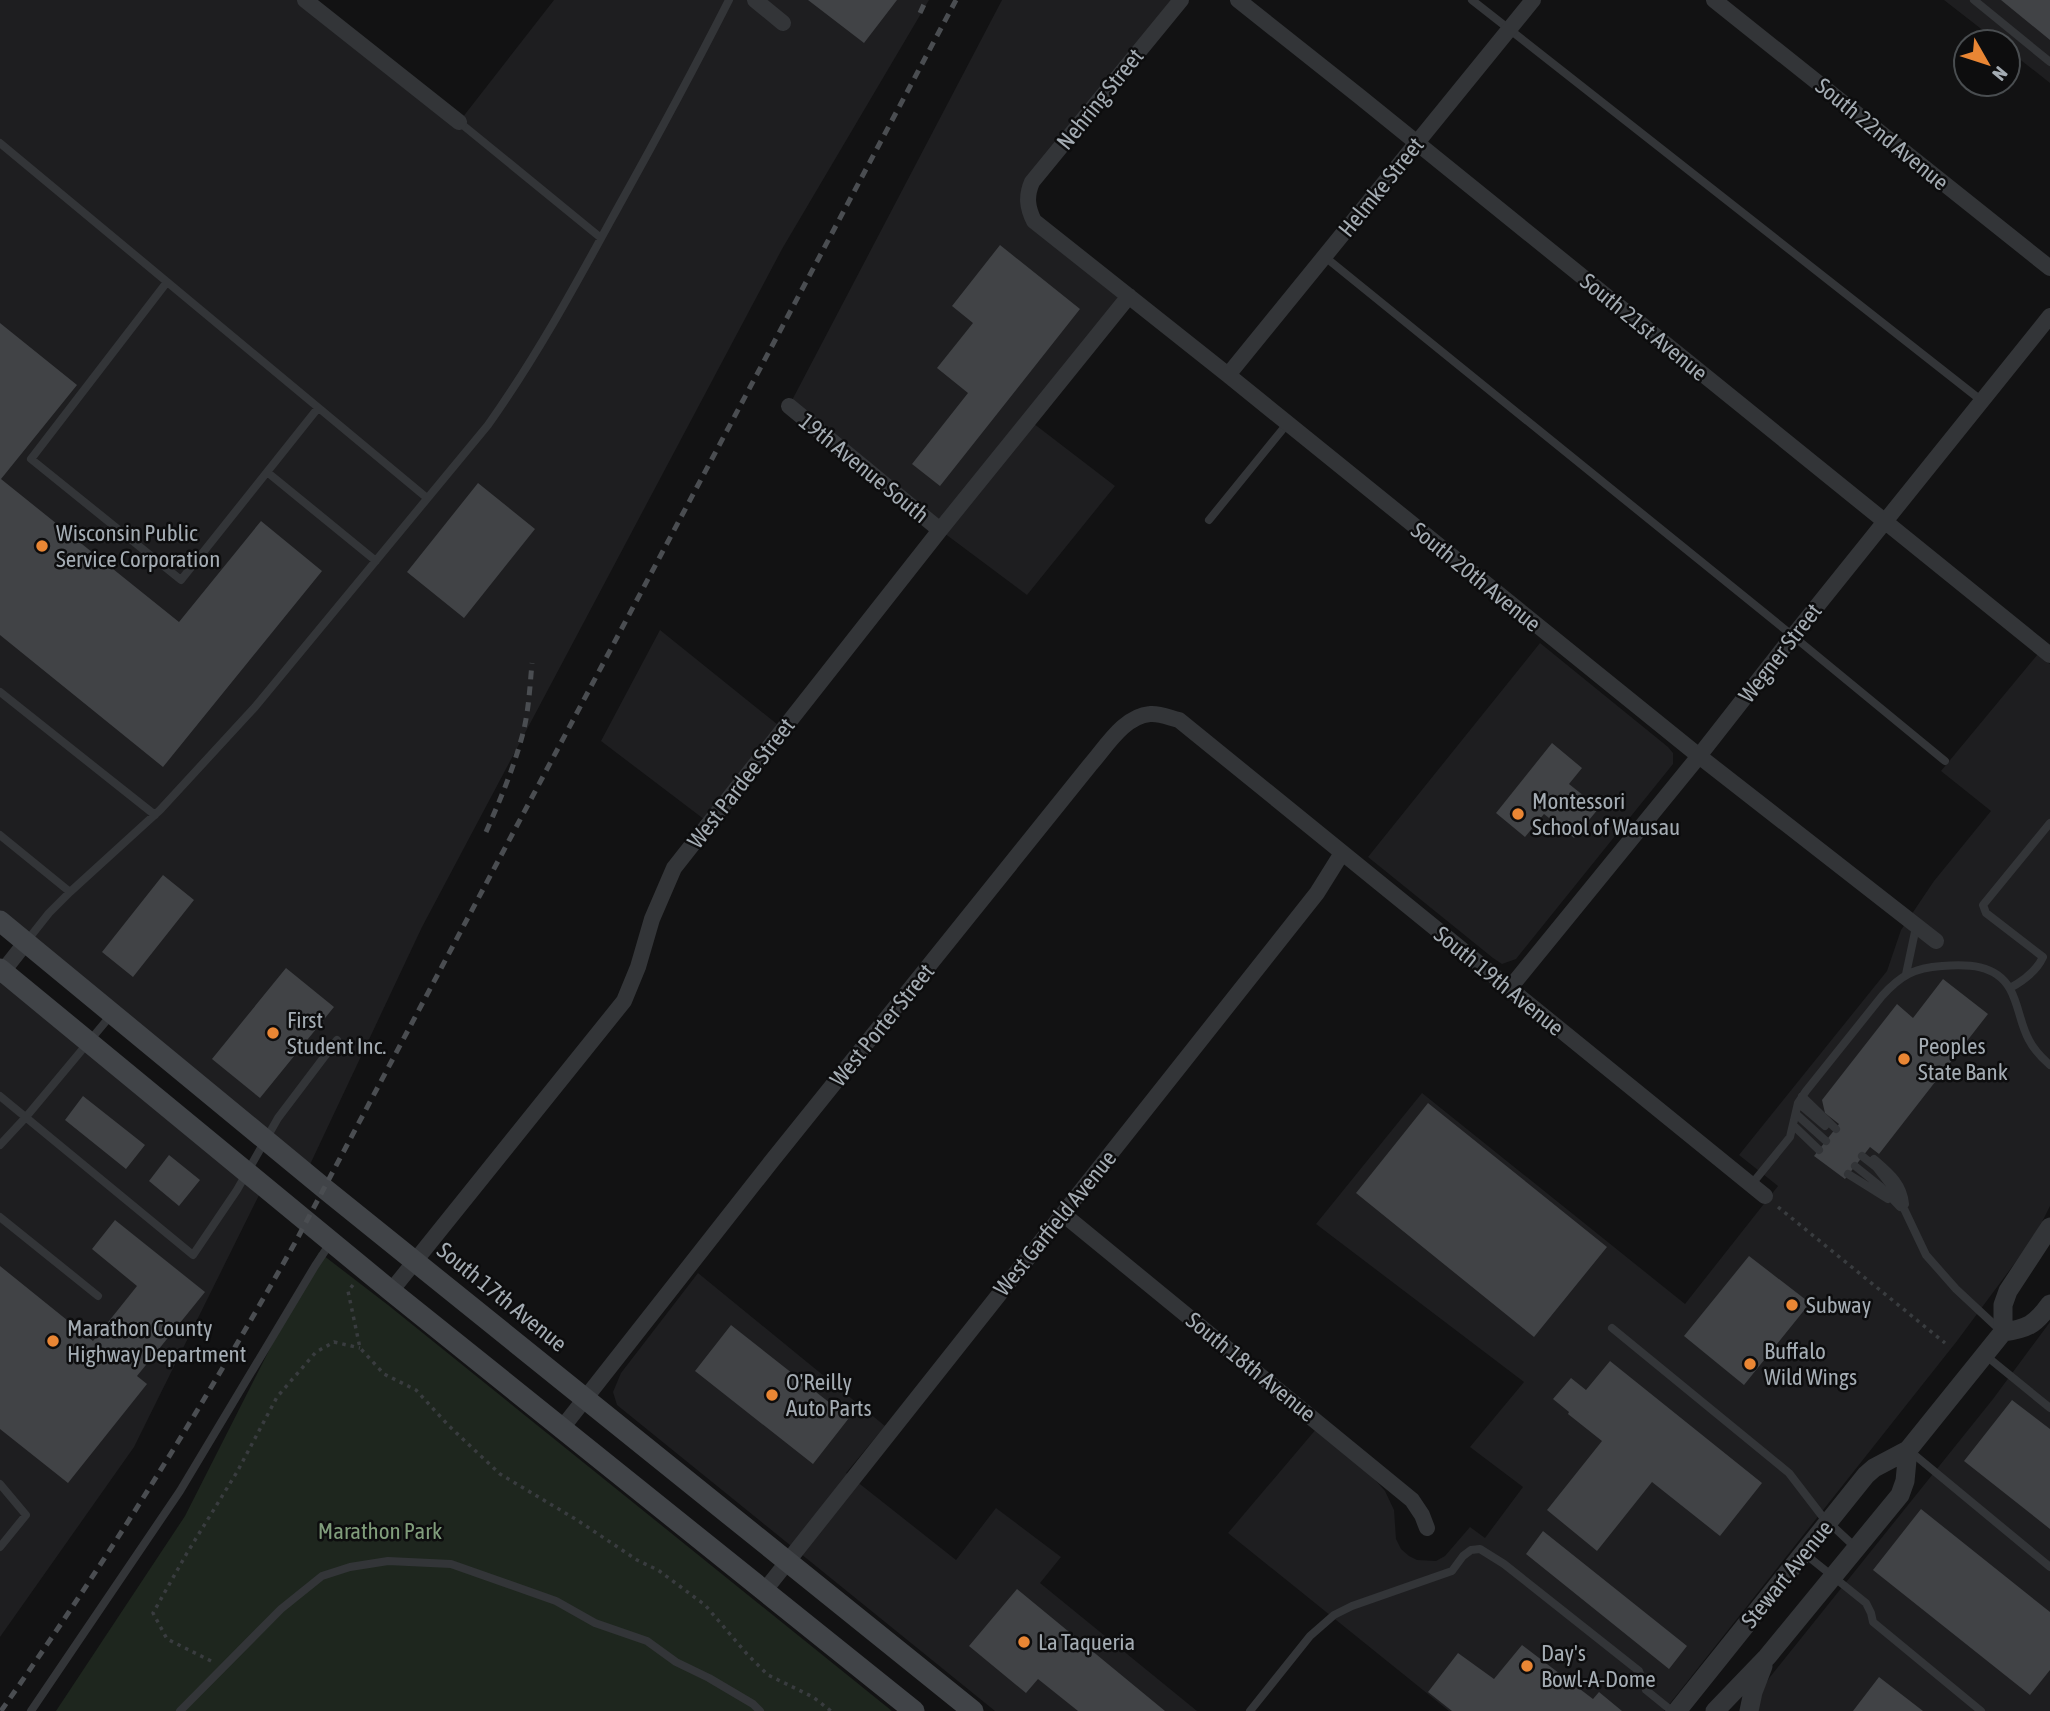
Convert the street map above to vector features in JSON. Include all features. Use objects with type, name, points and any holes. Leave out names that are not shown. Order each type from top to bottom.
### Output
[{"type":"main road","name":"South 17th Avenue","points":[[0,921],[415,1261],[973,1711]]},
{"type":"main road","points":[[1,972],[365,1270],[914,1711]]},
{"type":"street","points":[[305,0],[459,122]]},
{"type":"street","points":[[755,0],[783,23]]},
{"type":"street","name":"Nehring Street","points":[[1027,203],[1032,181],[1181,0]]},
{"type":"street","name":"South 21st Avenue","points":[[1238,0],[2050,655]]},
{"type":"street","name":"Helmke Street","points":[[1228,375],[1533,0]]},
{"type":"street","name":"South 22nd Avenue","points":[[1714,0],[2050,268]]},
{"type":"street","name":"South 20th Avenue","points":[[1027,203],[1034,221],[1044,230],[1228,375],[1699,756],[1936,942]]},
{"type":"street","name":"West Pardee Street","points":[[391,1291],[624,1001],[638,968],[652,919],[674,868],[940,530],[1129,296]]},
{"type":"street","name":"Wegner Street","points":[[1509,989],[1699,756],[2050,316]]},
{"type":"street","name":"19th Avenue South","points":[[789,406],[940,530]]},
{"type":"street","name":"West Porter Street","points":[[562,1428],[779,1152],[1090,765],[1128,722],[1147,714],[1179,720],[1234,765]]},
{"type":"street","name":"South 19th Avenue","points":[[1234,765],[1765,1196]]},
{"type":"street","name":"West Garfield Avenue","points":[[765,1590],[1317,893],[1342,853]]},
{"type":"street","points":[[1,972],[26,942]]},
{"type":"street","name":"South 18th Avenue","points":[[1063,1214],[1412,1500],[1427,1528]]},
{"type":"street","points":[[2050,1227],[2006,1296],[2003,1332],[2036,1322],[2050,1304]]},
{"type":"street","name":"Stewart Avenue","points":[[1675,1711],[1868,1473],[1908,1450],[2003,1332]]},
{"type":"street","name":"Stewart Avenue","points":[[1715,1711],[1767,1657],[1902,1492],[1908,1450]]},
{"type":"street","points":[[1749,1711],[1753,1692],[1767,1657]]},
{"type":"lane","points":[[26,942],[49,913],[155,815],[255,707],[488,425],[551,331],[729,0]]},
{"type":"lane","points":[[1472,0],[1982,401]]},
{"type":"lane","points":[[1974,0],[2050,62]]},
{"type":"lane","points":[[459,122],[601,238]]},
{"type":"lane","points":[[0,143],[427,498]]},
{"type":"lane","points":[[1325,257],[1945,761]]},
{"type":"lane","points":[[167,282],[31,459],[181,580],[318,408]]},
{"type":"lane","points":[[1209,520],[1287,424]]},
{"type":"lane","points":[[267,472],[376,561]]},
{"type":"lane","points":[[0,692],[155,815]]},
{"type":"lane","points":[[2010,988],[2039,966],[2043,957],[1986,913],[1983,905],[2050,823]]},
{"type":"lane","points":[[0,835],[70,892]]},
{"type":"lane","points":[[1906,974],[1916,927]]},
{"type":"lane","points":[[1751,1185],[1790,1137],[1800,1099],[1882,996],[1906,974],[1925,967],[1965,964],[1979,965],[1999,977],[2010,988],[2028,1039],[2050,1065]]},
{"type":"lane","points":[[0,1145],[113,1013]]},
{"type":"lane","points":[[0,1096],[192,1255],[247,1173],[282,1111],[337,1040]]},
{"type":"lane","points":[[1800,1099],[1834,1131]]},
{"type":"lane","points":[[1796,1114],[1826,1141]]},
{"type":"lane","points":[[1794,1126],[1819,1150]]},
{"type":"lane","points":[[1864,1154],[1897,1180],[1905,1198],[1907,1214],[1926,1255],[1939,1271],[2003,1332]]},
{"type":"lane","points":[[1855,1166],[1881,1186],[1907,1214]]},
{"type":"lane","points":[[1848,1174],[1881,1193],[1907,1214]]},
{"type":"lane","points":[[0,1217],[98,1296]]},
{"type":"lane","points":[[31,1711],[180,1491],[331,1242]]},
{"type":"lane","points":[[1612,1328],[1789,1473],[1828,1522],[1857,1549]]},
{"type":"lane","points":[[1985,1355],[2050,1408]]},
{"type":"lane","points":[[1908,1450],[2050,1567]]},
{"type":"lane","points":[[0,1484],[26,1515],[0,1548]]},
{"type":"lane","points":[[1250,1711],[1320,1625],[1352,1606],[1452,1571],[1463,1556],[1471,1550],[1480,1549],[1639,1671],[1646,1689],[1675,1711]]},
{"type":"lane","points":[[1804,1553],[1866,1603],[1873,1622],[1981,1711]]},
{"type":"lane","points":[[180,1711],[281,1609],[322,1576],[350,1567],[388,1561],[451,1564],[556,1601],[595,1623],[647,1641],[676,1662],[709,1678],[760,1711]]},
{"type":"path","points":[[1765,1196],[1945,1343]]},
{"type":"path","points":[[365,1270],[348,1291],[360,1348],[384,1374],[416,1390],[449,1426],[500,1474],[637,1560],[658,1570],[705,1605],[768,1675],[813,1697],[831,1711]]},
{"type":"path","points":[[225,1668],[167,1639],[153,1613],[237,1472],[277,1397],[316,1352],[334,1342],[360,1348]]},
{"type":"shaded area","points":[[0,0],[305,0],[459,122],[554,0],[929,0],[782,249],[422,927],[306,1173],[0,921]]},
{"type":"shaded area","points":[[1002,0],[1181,0],[1032,181],[1030,213],[1129,296],[1029,420],[1115,486],[1027,595],[940,530],[789,406]]},
{"type":"shaded area","points":[[1944,0],[2050,0],[2050,83],[2022,61],[2022,28],[1980,28]]},
{"type":"shaded area","points":[[660,630],[783,729],[709,823],[601,741]]},
{"type":"shaded area","name":"Montessori School of Wausau","points":[[1540,643],[1668,747],[1673,753],[1673,764],[1516,959],[1502,964],[1368,857]]},
{"type":"shaded area","points":[[2038,654],[2050,664],[2050,1206],[2042,1222],[1957,1341],[1664,1711],[1449,1711],[1228,1533],[1317,1428],[1360,1463],[1385,1491],[1394,1510],[1396,1539],[1401,1549],[1417,1560],[1436,1561],[1445,1556],[1470,1527],[1485,1538],[1523,1487],[1470,1447],[1524,1382],[1316,1224],[1422,1093],[1685,1304],[1778,1186],[1739,1155],[1887,971],[1901,930],[1934,881],[1991,811],[1941,771]]},
{"type":"shaded area","points":[[0,975],[263,1187],[134,1447],[0,1637]]},
{"type":"shaded area","points":[[698,1273],[885,1426],[846,1473],[956,1560],[996,1508],[1061,1557],[1040,1583],[1197,1711],[995,1711],[617,1405],[613,1392],[621,1373]]},
{"type":"shaded area","points":[[2050,1322],[2050,1711],[1756,1711],[1770,1677],[1993,1399]]},
{"type":"green space","name":"Marathon Park","points":[[319,1252],[892,1711],[56,1711],[185,1516]]},
{"type":"building","points":[[808,0],[897,0],[864,43]]},
{"type":"building","points":[[2001,0],[2050,0],[2050,40]]},
{"type":"building","points":[[1000,245],[1080,309],[940,486],[912,464],[968,393],[937,368],[973,323],[952,306]]},
{"type":"building","name":"Wisconsin Public Service Corporation","points":[[0,323],[77,385],[1,479],[179,622],[261,521],[322,571],[163,767],[0,635]]},
{"type":"building","points":[[478,483],[535,529],[464,618],[407,572]]},
{"type":"building","points":[[1552,743],[1582,768],[1569,784],[1599,808],[1574,838],[1544,814],[1525,837],[1496,813]]},
{"type":"building","points":[[163,875],[194,900],[133,977],[102,952]]},
{"type":"building","name":"First Student Inc.","points":[[286,968],[334,1007],[260,1098],[212,1059]]},
{"type":"building","name":"Peoples State Bank","points":[[1943,979],[1988,1014],[1879,1154],[1870,1147],[1845,1179],[1814,1156],[1839,1124],[1825,1113],[1822,1100],[1897,1004],[1913,1018]]},
{"type":"building","points":[[83,1096],[145,1145],[126,1169],[65,1120]]},
{"type":"building","points":[[1428,1103],[1607,1247],[1534,1337],[1356,1193]]},
{"type":"building","points":[[169,1155],[200,1180],[179,1206],[149,1181]]},
{"type":"building","points":[[115,1220],[205,1292],[137,1376],[147,1384],[68,1483],[0,1429],[0,1266],[93,1341],[137,1286],[92,1249]]},
{"type":"building","points":[[1749,1256],[1810,1303],[1744,1385],[1684,1336]]},
{"type":"building","name":"O'Reilly Auto Parts","points":[[731,1325],[849,1418],[813,1464],[695,1371]]},
{"type":"building","points":[[1610,1361],[1762,1483],[1720,1536],[1652,1482],[1597,1551],[1547,1510],[1602,1441],[1553,1399],[1571,1378],[1586,1390]]},
{"type":"building","points":[[2012,1400],[2050,1429],[2050,1529],[1964,1461]]},
{"type":"building","points":[[1921,1509],[2050,1612],[2050,1670],[2030,1695],[1873,1570]]},
{"type":"building","points":[[1543,1531],[1687,1646],[1669,1669],[1526,1554]]},
{"type":"building","points":[[1017,1589],[1165,1711],[1078,1711],[1038,1679],[1026,1693],[969,1646]]},
{"type":"building","name":"Day's Bowl-A-Dome","points":[[1522,1645],[1593,1699],[1599,1692],[1622,1711],[1452,1711],[1428,1692],[1458,1653],[1494,1679]]},
{"type":"building","points":[[1879,1677],[1923,1711],[1853,1711]]},
{"type":"railway","points":[[920,13],[926,0]]},
{"type":"railway","points":[[1,1711],[154,1480],[296,1241],[956,0]]},
{"type":"railway","points":[[486,832],[524,729],[532,663]]},
{"type":"place","name":"Wisconsin Public Service Corporation","points":[[42,546]]},
{"type":"place","name":"Montessori School of Wausau","points":[[1518,814]]},
{"type":"place","name":"First Student Inc.","points":[[273,1033]]},
{"type":"place","name":"Peoples State Bank","points":[[1904,1059]]},
{"type":"place","name":"Subway","points":[[1792,1305]]},
{"type":"place","name":"Marathon County Highway Department","points":[[53,1341]]},
{"type":"place","name":"Buffalo Wild Wings","points":[[1750,1364]]},
{"type":"place","name":"O'Reilly Auto Parts","points":[[772,1395]]},
{"type":"place","name":"La Taqueria","points":[[1024,1642]]},
{"type":"place","name":"Day's Bowl-A-Dome","points":[[1527,1666]]}]
